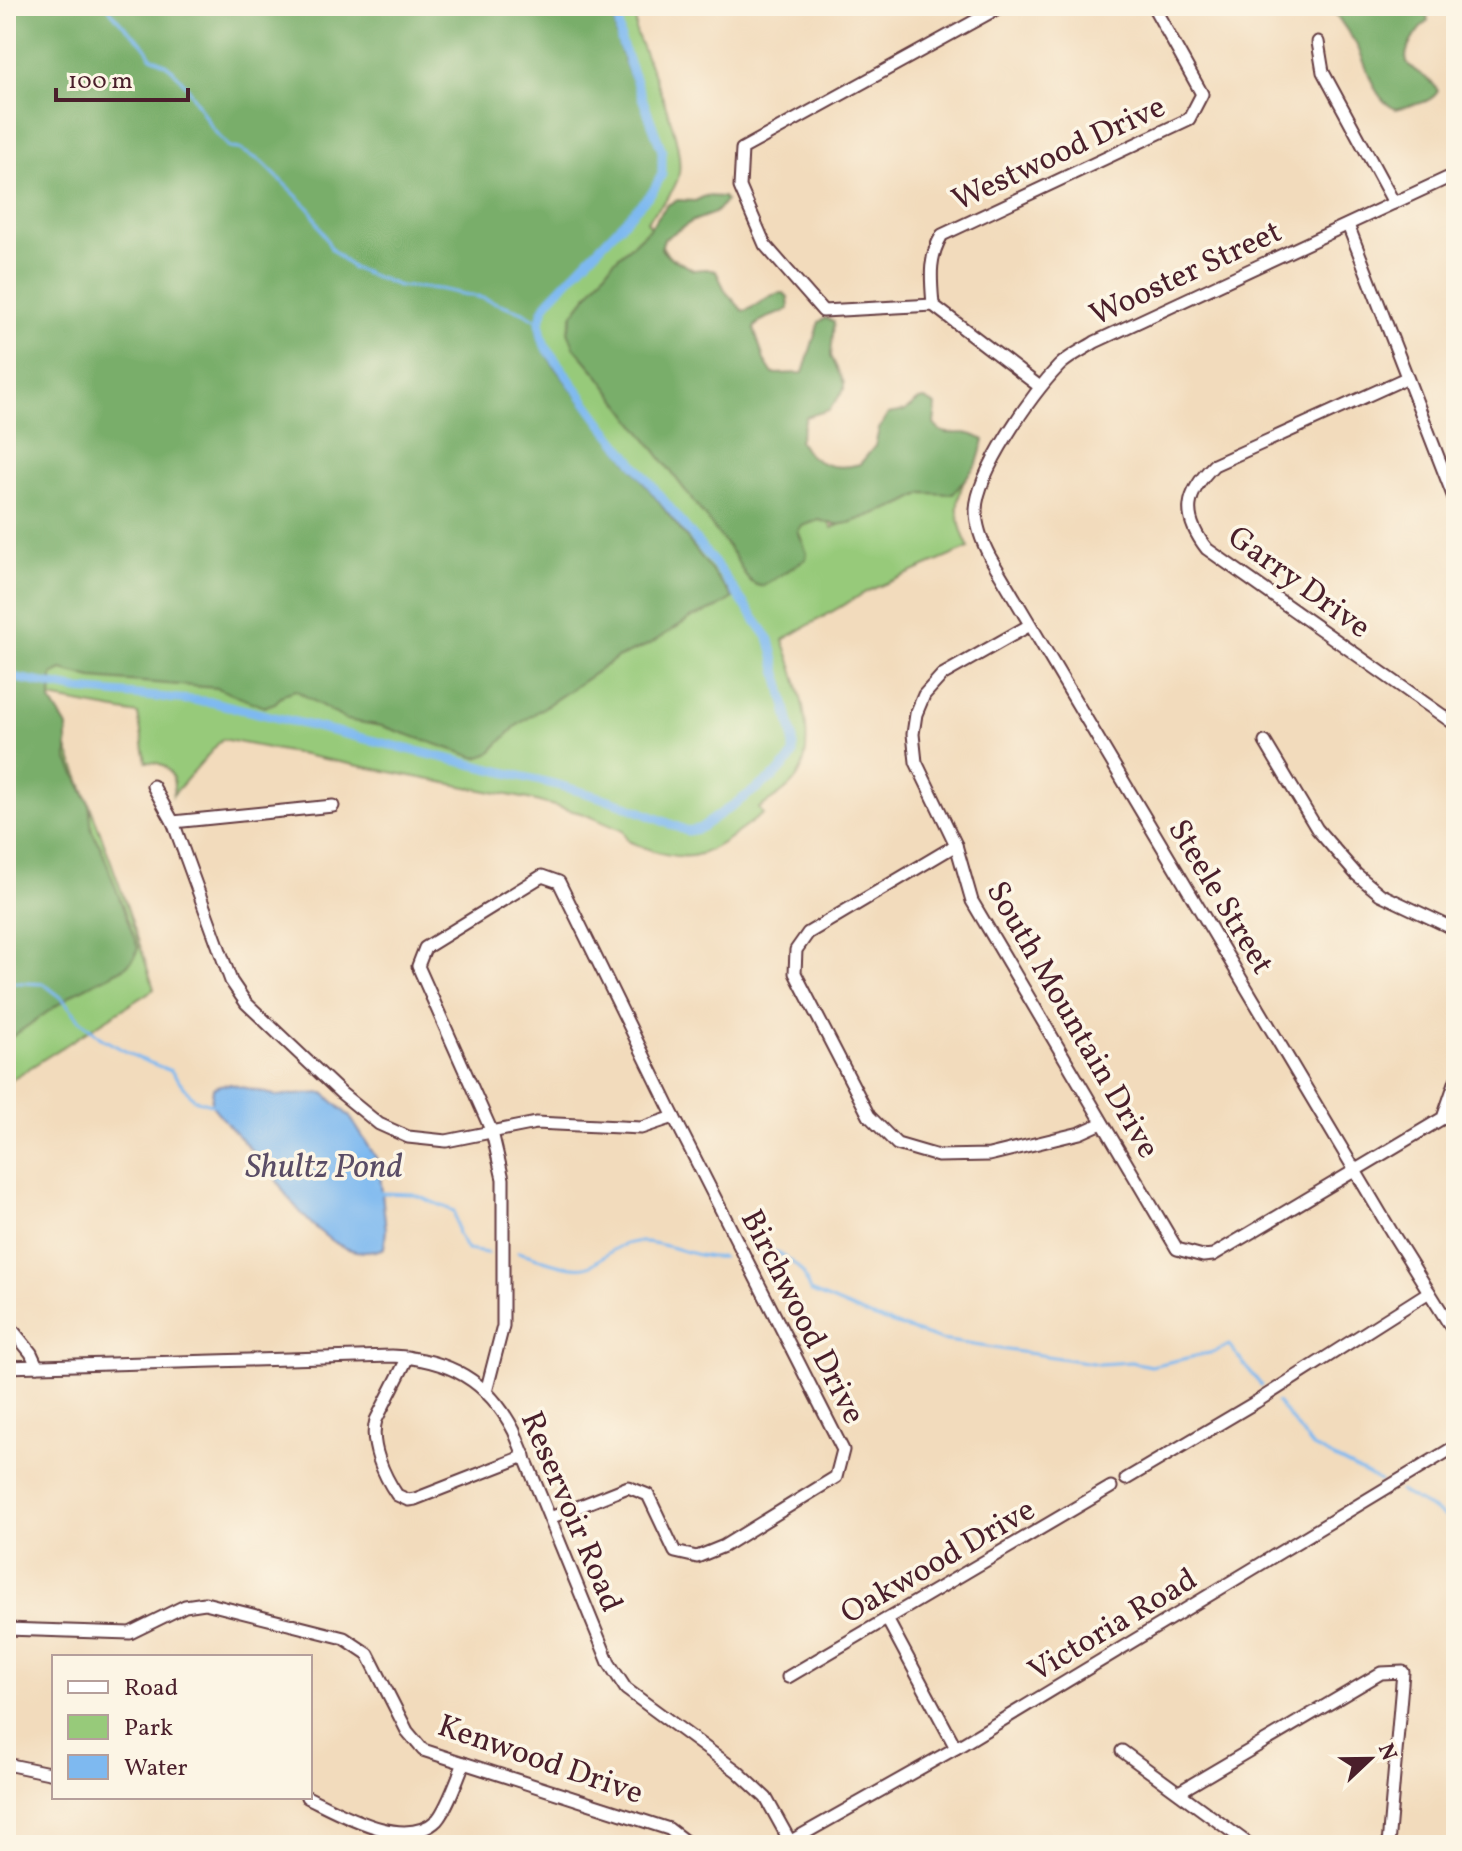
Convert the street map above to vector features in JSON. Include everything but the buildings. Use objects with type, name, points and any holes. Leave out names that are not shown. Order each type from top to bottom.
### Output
[{"type":"street","points":[[1002,6],[742,149],[740,187],[765,245],[823,311],[933,305],[1040,387]]},
{"type":"street","name":"Westwood Drive","points":[[933,305],[930,269],[933,249],[942,235],[1189,119],[1202,94],[1153,6]]},
{"type":"street","points":[[1318,42],[1323,72],[1394,203]]},
{"type":"street","name":"Wooster Street","points":[[984,474],[1040,387],[1062,363],[1095,342],[1456,174]]},
{"type":"street","points":[[1348,225],[1456,503]]},
{"type":"street","name":"Garry Drive","points":[[1406,378],[1214,465],[1198,481],[1189,505],[1192,530],[1207,549],[1456,725]]},
{"type":"street","points":[[1442,471],[1456,466]]},
{"type":"street","name":"Steele Street","points":[[984,474],[976,512],[980,535],[990,557],[1456,1335]]},
{"type":"street","name":"South Mountain Drive","points":[[1030,625],[942,675],[924,695],[916,714],[913,734],[916,762],[956,845],[972,901],[1177,1249],[1191,1254],[1213,1255],[1443,1118],[1456,1080]]},
{"type":"street","points":[[1265,742],[1317,829],[1356,874],[1380,894],[1456,930]]},
{"type":"street","points":[[153,786],[173,822],[231,981],[257,1013],[341,1093],[391,1132],[446,1141],[536,1123],[641,1128],[674,1117]]},
{"type":"street","points":[[173,822],[333,806]]},
{"type":"street","points":[[956,845],[808,933],[796,950],[795,973],[869,1116],[897,1144],[938,1156],[989,1155],[1080,1133],[1102,1123]]},
{"type":"street","name":"Birchwood Drive","points":[[492,1132],[418,966],[425,948],[542,876],[559,882],[843,1450],[836,1477],[724,1546],[697,1557],[675,1552],[648,1495],[628,1487],[550,1518]]},
{"type":"street","points":[[486,1392],[501,1337],[504,1310],[505,1194],[492,1132]]},
{"type":"street","points":[[1126,1479],[1256,1402],[1429,1292]]},
{"type":"street","points":[[6,1322],[31,1353],[37,1366]]},
{"type":"street","points":[[408,1357],[373,1431],[377,1452],[397,1495],[408,1500],[415,1499],[525,1456]]},
{"type":"street","name":"Reservoir Road","points":[[6,1367],[408,1357],[442,1364],[464,1375],[486,1392],[509,1421],[609,1663],[626,1689],[737,1771],[766,1798],[789,1844]]},
{"type":"street","name":"Victoria Road","points":[[789,1844],[956,1748],[1456,1446]]},
{"type":"street","name":"Oakwood Drive","points":[[788,1677],[1111,1487]]},
{"type":"street","name":"Kenwood Drive","points":[[6,1629],[130,1633],[185,1606],[205,1603],[344,1638],[368,1654],[407,1731],[423,1750],[669,1829],[690,1845]]},
{"type":"street","points":[[887,1619],[956,1748]]},
{"type":"street","points":[[1179,1792],[1381,1673],[1403,1672],[1388,1845]]},
{"type":"street","points":[[1122,1751],[1250,1845]]},
{"type":"street","points":[[311,1799],[389,1837],[418,1840],[437,1820],[464,1763]]},
{"type":"street","points":[[6,1764],[52,1774]]},
{"type":"green space","points":[[6,6],[616,6],[615,25],[619,46],[654,132],[662,173],[654,186],[542,305],[538,315],[538,334],[545,353],[557,370],[733,598],[691,618],[650,644],[617,658],[515,727],[489,754],[477,758],[382,726],[346,720],[295,690],[264,707],[217,688],[92,678],[62,670],[52,675],[51,701],[67,727],[67,758],[89,803],[92,831],[138,948],[133,960],[124,968],[76,992],[6,1041]]},
{"type":"green space","points":[[521,6],[611,41],[612,6],[643,6],[636,18],[636,32],[673,129],[680,167],[671,192],[647,221],[832,528],[969,471],[960,491],[958,510],[969,548],[868,591],[783,640],[803,708],[806,727],[804,762],[794,781],[759,808],[763,814],[700,854],[670,855],[652,850],[628,841],[623,831],[584,814],[528,799],[222,739],[173,795],[169,771],[160,764],[146,762],[138,714],[45,697],[104,842],[154,989],[6,1083],[6,194]]},
{"type":"green space","points":[[1331,6],[1385,6],[1427,15],[1428,21],[1415,35],[1406,54],[1409,65],[1438,91],[1435,96],[1425,102],[1396,109],[1381,98],[1356,44]]},
{"type":"green space","points":[[705,196],[723,197],[726,201],[715,213],[693,221],[664,239],[661,248],[693,270],[716,271],[726,292],[743,311],[778,293],[788,297],[789,309],[765,319],[754,328],[764,360],[773,374],[803,373],[819,322],[826,318],[834,322],[831,356],[844,383],[844,390],[829,410],[806,417],[799,441],[810,456],[833,466],[860,464],[875,446],[879,429],[888,414],[905,411],[925,399],[936,405],[934,424],[940,430],[969,434],[984,440],[977,464],[953,494],[923,493],[849,523],[836,525],[819,520],[802,526],[798,531],[807,553],[806,559],[764,586],[754,584],[746,576],[734,555],[574,347],[568,331],[573,314],[613,262],[649,229],[667,205],[677,200],[695,201]]},
{"type":"water","name":"Shultz Pond","points":[[230,1084],[277,1096],[324,1093],[350,1117],[379,1165],[386,1230],[384,1248],[370,1252],[342,1246],[329,1239],[306,1218],[272,1173],[211,1104],[213,1088]]},
{"type":"waterway","points":[[108,6],[151,57],[178,76],[211,126],[230,148],[239,149],[261,161],[310,209],[332,250],[353,268],[399,286],[439,289],[482,298],[523,312],[540,322]]},
{"type":"waterway","points":[[615,6],[619,24]]},
{"type":"waterway","points":[[6,676],[79,690],[212,702],[562,786],[619,803],[687,831],[699,829],[776,775],[789,761],[793,755],[793,737],[770,640],[716,565],[603,425],[545,346],[541,333],[541,317],[549,300],[653,191],[662,174],[662,151],[621,41],[619,24],[624,6]]},
{"type":"waterway","points":[[6,982],[44,984],[101,1038],[171,1071],[194,1099],[214,1105]]},
{"type":"waterway","points":[[381,1193],[413,1194],[454,1211],[458,1234],[467,1250],[487,1253]]},
{"type":"waterway","points":[[518,1252],[575,1267],[591,1265],[617,1248],[635,1242],[722,1257]]},
{"type":"waterway","points":[[754,1246],[792,1262],[804,1274],[810,1291],[867,1315],[941,1340],[1099,1364],[1131,1362],[1151,1366],[1214,1352],[1229,1345],[1261,1385]]},
{"type":"waterway","points":[[1277,1402],[1313,1447],[1380,1481]]},
{"type":"waterway","points":[[1400,1491],[1456,1523]]}]
